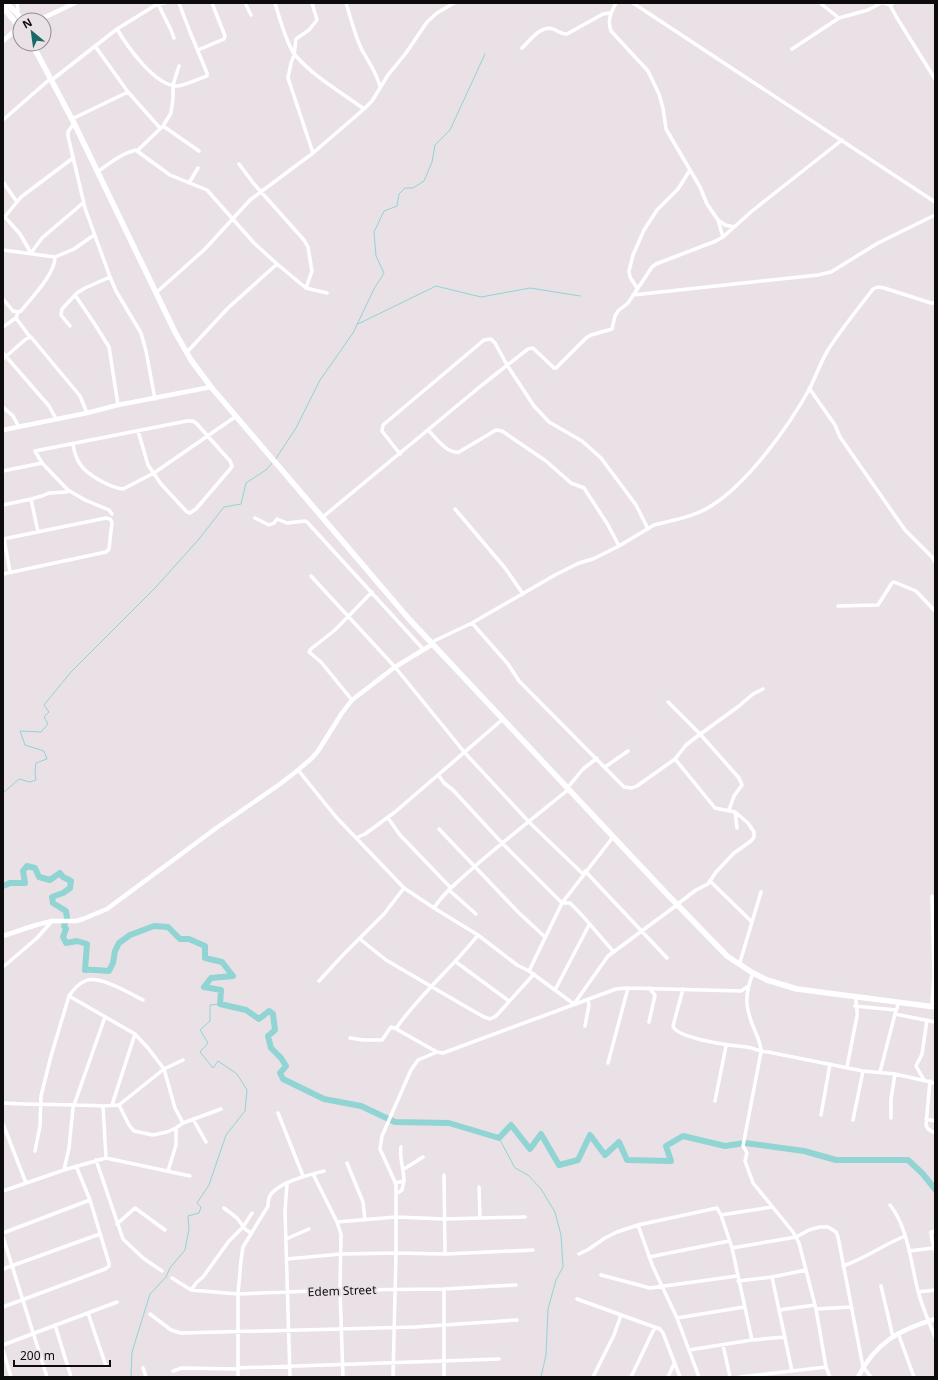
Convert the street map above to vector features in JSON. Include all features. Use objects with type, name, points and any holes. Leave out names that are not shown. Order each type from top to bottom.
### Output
[{"type":"main road","points":[[6,3],[16,12]]},
{"type":"main road","points":[[3,7],[12,18]]},
{"type":"main road","points":[[36,52],[52,79]]},
{"type":"main road","points":[[38,52],[100,170],[103,181],[188,351],[207,378],[433,643],[503,719],[516,731]]},
{"type":"main road","points":[[74,121],[175,332],[191,360],[211,387],[235,417],[409,619],[516,731],[722,952],[753,973],[767,980],[797,989],[934,1005]]},
{"type":"main road","points":[[569,788],[613,837],[678,904],[719,945],[740,962],[768,976],[794,984],[934,1005]]},
{"type":"street","points":[[52,14],[75,3]]},
{"type":"street","points":[[158,3],[174,38]]},
{"type":"street","points":[[3,120],[52,79],[117,29],[158,3],[165,3]]},
{"type":"street","points":[[117,29],[134,56],[163,81],[179,86],[208,75],[179,3]]},
{"type":"street","points":[[198,50],[224,39],[225,36],[212,3]]},
{"type":"street","points":[[245,3],[251,15]]},
{"type":"street","points":[[275,3],[290,48],[294,55],[316,74],[364,109]]},
{"type":"street","points":[[312,3],[317,20],[296,40],[288,78],[313,153]]},
{"type":"street","points":[[346,3],[362,50],[376,73],[380,87]]},
{"type":"street","points":[[158,291],[205,249],[250,200],[313,153],[364,109],[372,100],[388,75],[406,53],[427,22],[437,13],[454,3]]},
{"type":"street","points":[[613,3],[613,9]]},
{"type":"street","points":[[616,3],[610,13],[609,26],[611,31],[648,71],[663,108],[666,129],[700,187],[707,204],[718,220],[723,237]]},
{"type":"street","points":[[633,3],[935,202]]},
{"type":"street","points":[[820,3],[840,18]]},
{"type":"street","points":[[792,49],[840,18],[868,10],[881,3]]},
{"type":"street","points":[[884,3],[892,4],[897,18],[935,79]]},
{"type":"street","points":[[522,48],[542,30],[552,28],[563,34],[567,34],[603,14],[610,13]]},
{"type":"street","points":[[3,41],[12,34]]},
{"type":"street","points":[[95,46],[128,92],[161,127],[199,151]]},
{"type":"street","points":[[137,151],[161,127],[171,113],[173,85],[179,66]]},
{"type":"street","points":[[128,92],[74,121],[68,132],[68,136],[83,202],[94,235],[116,291],[141,333],[155,399]]},
{"type":"street","points":[[324,516],[528,349],[530,348],[537,351],[554,368],[556,368],[586,338],[612,329],[615,316],[618,311],[628,303],[649,270],[656,264],[723,237],[842,140]]},
{"type":"street","points":[[100,170],[117,158],[136,150],[170,175],[207,190],[254,243],[277,264],[306,288],[327,293]]},
{"type":"street","points":[[31,253],[20,234],[4,218],[25,194],[73,158]]},
{"type":"street","points":[[239,164],[261,193],[304,240],[308,247],[312,271],[306,288]]},
{"type":"street","points":[[189,183],[198,168]]},
{"type":"street","points":[[637,288],[630,277],[629,271],[632,255],[644,230],[658,210],[678,189],[690,170]]},
{"type":"street","points":[[3,182],[17,202]]},
{"type":"street","points":[[31,253],[42,238],[83,202]]},
{"type":"street","points":[[633,295],[818,275],[831,272],[878,243],[935,215]]},
{"type":"street","points":[[718,220],[734,227]]},
{"type":"street","points":[[3,250],[55,257],[74,249],[94,235]]},
{"type":"street","points":[[3,327],[16,318],[18,312],[51,271],[55,262],[55,257]]},
{"type":"street","points":[[188,351],[228,308],[277,264]]},
{"type":"street","points":[[70,326],[61,315],[61,312],[75,295],[85,288],[110,277]]},
{"type":"street","points":[[4,934],[52,921],[76,921],[107,909],[298,770],[318,751],[352,700],[395,667],[433,643],[472,623],[579,563],[593,559],[619,546],[648,528],[697,513],[711,506],[731,492],[751,471],[783,430],[810,388],[828,350],[873,289],[878,287],[884,288],[930,303],[935,303]]},
{"type":"street","points":[[75,295],[108,347],[118,405]]},
{"type":"street","points":[[3,299],[14,311],[18,312]]},
{"type":"street","points":[[16,318],[30,337],[80,396],[86,413]]},
{"type":"street","points":[[5,358],[30,337]]},
{"type":"street","points":[[400,454],[382,431],[383,424],[484,340],[491,340],[495,343],[529,400],[549,422],[582,441],[601,458],[632,500],[648,528]]},
{"type":"street","points":[[3,353],[5,358],[49,406],[56,419]]},
{"type":"street","points":[[3,430],[118,405],[211,387]]},
{"type":"street","points":[[810,388],[835,425],[840,437],[905,530],[932,557],[935,562]]},
{"type":"street","points":[[3,407],[13,416],[19,427]]},
{"type":"street","points":[[73,444],[79,463],[83,468],[109,485],[120,489],[126,488],[154,474],[235,417]]},
{"type":"street","points":[[112,514],[109,510],[68,490],[42,463],[36,451],[191,420],[197,424],[230,461],[232,466],[216,487],[192,512],[187,512],[161,484],[154,474],[146,460],[138,431]]},
{"type":"street","points":[[428,430],[448,449],[455,452],[459,452],[496,430],[502,431],[546,461],[571,483],[584,488],[608,524],[619,546]]},
{"type":"street","points":[[3,471],[42,463]]},
{"type":"street","points":[[3,505],[31,499],[49,493],[66,492],[68,490]]},
{"type":"street","points":[[31,499],[38,532]]},
{"type":"street","points":[[456,509],[505,568],[523,594]]},
{"type":"street","points":[[3,574],[106,552],[109,549],[112,522],[110,519],[106,518],[4,539],[10,572]]},
{"type":"street","points":[[255,518],[269,525],[274,523],[276,519],[287,523],[307,522],[424,650]]},
{"type":"street","points":[[311,576],[395,667],[465,753],[529,822],[584,872],[667,958]]},
{"type":"street","points":[[838,606],[878,606],[894,582],[916,591],[935,611]]},
{"type":"street","points":[[352,700],[322,662],[309,652],[310,649],[335,630],[372,592]]},
{"type":"street","points":[[472,623],[507,663],[519,681],[597,758],[624,787],[632,788],[637,786],[675,759],[686,745],[700,734],[753,694],[763,689]]},
{"type":"street","points":[[668,702],[700,734],[739,778],[742,785],[734,796],[729,810]]},
{"type":"street","points":[[356,838],[365,834],[388,818],[420,790],[439,776],[503,719]]},
{"type":"street","points":[[605,767],[628,750]]},
{"type":"street","points":[[434,908],[439,899],[502,843],[569,788],[583,769],[597,758]]},
{"type":"street","points":[[574,1004],[608,956],[696,890],[711,882],[716,872],[734,853],[751,841],[754,837],[752,827],[734,812],[715,808],[675,759]]},
{"type":"street","points":[[298,770],[336,817],[404,888],[478,935],[574,1004]]},
{"type":"street","points":[[439,776],[502,843],[562,903],[570,903],[581,914],[589,926],[614,952]]},
{"type":"street","points":[[734,812],[737,828]]},
{"type":"street","points":[[388,818],[406,841],[450,889],[476,914]]},
{"type":"street","points":[[439,829],[476,866],[518,912],[545,937]]},
{"type":"street","points":[[362,843],[365,834]]},
{"type":"street","points":[[529,971],[562,903],[584,872],[613,837]]},
{"type":"street","points":[[711,882],[752,922]]},
{"type":"street","points":[[318,981],[384,914],[404,888]]},
{"type":"street","points":[[740,962],[761,892]]},
{"type":"street","points":[[932,896],[934,1005]]},
{"type":"street","points":[[3,967],[37,938],[52,921]]},
{"type":"street","points":[[555,990],[589,926]]},
{"type":"street","points":[[397,1030],[397,1027],[406,1015],[431,986],[456,962],[478,935]]},
{"type":"street","points":[[360,939],[386,960],[484,1017],[490,1019],[496,1016],[534,974]]},
{"type":"street","points":[[456,962],[509,1001]]},
{"type":"street","points":[[753,973],[748,987],[747,1006],[760,1042],[761,1052],[743,1144],[747,1153],[745,1161],[753,1183],[793,1232],[799,1243],[815,1307],[826,1367],[830,1377]]},
{"type":"street","points":[[35,1151],[40,1126],[41,1096],[69,996],[75,988],[84,981],[96,980],[110,984],[143,1000]]},
{"type":"street","points":[[350,1038],[382,1040],[391,1027],[437,1052],[443,1053],[574,1004],[616,990],[628,988],[649,988],[741,991],[748,987]]},
{"type":"street","points":[[608,1064],[628,988]]},
{"type":"street","points":[[649,988],[655,995],[649,1022]]},
{"type":"street","points":[[683,989],[673,1026],[674,1029],[697,1039],[726,1046],[748,1048],[761,1052],[768,1052],[864,1071],[895,1074],[935,1082]]},
{"type":"street","points":[[69,996],[135,1034],[148,1048],[164,1070],[175,1108],[183,1123]]},
{"type":"street","points":[[846,1067],[858,1016],[858,1011],[855,1006],[856,997]]},
{"type":"street","points":[[585,1026],[589,1005],[588,1000]]},
{"type":"street","points":[[880,1072],[895,1012],[899,1002]]},
{"type":"street","points":[[855,1006],[895,1012],[935,1022]]},
{"type":"street","points":[[64,1170],[69,1148],[72,1111],[105,1017]]},
{"type":"street","points":[[924,1080],[916,1066],[922,1054],[927,1020]]},
{"type":"street","points":[[112,1105],[135,1034]]},
{"type":"street","points":[[715,1101],[726,1046]]},
{"type":"street","points":[[393,1377],[396,1194],[395,1183],[380,1149],[384,1130],[411,1070],[418,1060],[437,1052]]},
{"type":"street","points":[[3,1103],[40,1105],[118,1105],[164,1070],[183,1060]]},
{"type":"street","points":[[821,1115],[830,1064]]},
{"type":"street","points":[[853,1120],[864,1071]]},
{"type":"street","points":[[891,1118],[891,1099],[895,1074]]},
{"type":"street","points":[[930,1081],[926,1125],[928,1129],[933,1132]]},
{"type":"street","points":[[118,1105],[134,1131],[153,1135],[176,1128],[183,1123],[221,1109]]},
{"type":"street","points":[[103,1106],[106,1158]]},
{"type":"street","points":[[278,1113],[303,1176]]},
{"type":"street","points":[[926,1118],[935,1121]]},
{"type":"street","points":[[193,1119],[206,1142]]},
{"type":"street","points":[[3,1124],[26,1183]]},
{"type":"street","points":[[168,1171],[176,1145],[176,1128]]},
{"type":"street","points":[[396,1194],[402,1190],[404,1182],[401,1146]]},
{"type":"street","points":[[404,1169],[423,1157]]},
{"type":"street","points":[[3,1191],[76,1166],[106,1158],[190,1176]]},
{"type":"street","points":[[96,1160],[121,1237],[143,1258],[162,1271]]},
{"type":"street","points":[[347,1163],[363,1202],[365,1220]]},
{"type":"street","points":[[3,1307],[108,1267],[109,1263],[90,1200],[76,1166]]},
{"type":"street","points":[[238,1377],[238,1294],[240,1260],[243,1247],[268,1206],[268,1200],[272,1194],[303,1176],[324,1171]]},
{"type":"street","points":[[313,1174],[337,1222],[341,1234],[340,1290],[343,1377]]},
{"type":"street","points":[[444,1175],[445,1254]]},
{"type":"street","points":[[395,1183],[404,1182]]},
{"type":"street","points":[[287,1184],[285,1211],[290,1377]]},
{"type":"street","points":[[478,1187],[480,1218]]},
{"type":"street","points":[[3,1233],[90,1200]]},
{"type":"street","points":[[890,1205],[897,1213],[905,1236],[918,1292],[935,1338]]},
{"type":"street","points":[[721,1216],[772,1207]]},
{"type":"street","points":[[117,1224],[135,1208],[165,1230]]},
{"type":"street","points":[[224,1208],[237,1218],[243,1227],[251,1233]]},
{"type":"street","points":[[579,1254],[617,1232],[638,1225],[717,1208],[732,1248],[752,1340]]},
{"type":"street","points":[[191,1290],[194,1285],[206,1274],[229,1241],[243,1227],[252,1213]]},
{"type":"street","points":[[337,1222],[396,1218],[444,1219],[525,1217]]},
{"type":"street","points":[[638,1225],[649,1257],[677,1318],[699,1377]]},
{"type":"street","points":[[732,1248],[796,1238],[809,1230],[820,1227],[828,1227],[836,1232],[863,1367],[871,1377]]},
{"type":"street","points":[[286,1239],[309,1229]]},
{"type":"street","points":[[908,1252],[934,1250],[931,1232],[935,1232]]},
{"type":"street","points":[[3,1270],[100,1234]]},
{"type":"street","points":[[3,1236],[47,1377]]},
{"type":"street","points":[[843,1266],[868,1256],[905,1236]]},
{"type":"street","points":[[649,1257],[729,1241]]},
{"type":"street","points":[[287,1259],[341,1254],[445,1254],[533,1250]]},
{"type":"street","points":[[738,1281],[772,1277],[806,1270]]},
{"type":"street","points":[[601,1275],[650,1288],[737,1276]]},
{"type":"street","points":[[772,1277],[792,1371]]},
{"type":"street","name":"Edem Street","points":[[172,1278],[191,1290],[238,1294],[340,1290],[444,1289],[516,1285]]},
{"type":"street","points":[[881,1286],[893,1337]]},
{"type":"street","points":[[444,1289],[444,1377]]},
{"type":"street","points":[[918,1292],[935,1290]]},
{"type":"street","points":[[577,1299],[621,1314],[655,1327],[661,1331],[680,1377]]},
{"type":"street","points":[[3,1344],[117,1302]]},
{"type":"street","points":[[779,1310],[851,1306]]},
{"type":"street","points":[[677,1318],[744,1307]]},
{"type":"street","points":[[88,1313],[106,1366]]},
{"type":"street","points":[[150,1314],[176,1332],[238,1332],[289,1329],[394,1327],[516,1320]]},
{"type":"street","points":[[593,1377],[614,1335],[621,1314]]},
{"type":"street","points":[[858,1377],[874,1352],[885,1342],[898,1333],[935,1319]]},
{"type":"street","points":[[55,1325],[71,1377]]},
{"type":"street","points":[[631,1377],[655,1327]]},
{"type":"street","points":[[898,1333],[914,1377]]},
{"type":"street","points":[[689,1350],[752,1340],[785,1337]]},
{"type":"street","points":[[723,1345],[730,1377]]},
{"type":"street","points":[[3,1350],[11,1377]]},
{"type":"street","points":[[173,1371],[182,1368],[290,1367],[499,1359]]},
{"type":"street","points":[[668,1377],[674,1364]]},
{"type":"street","points":[[740,1377],[765,1376],[826,1367]]},
{"type":"street","points":[[143,1368],[146,1377]]},
{"type":"waterway","points":[[275,460],[296,428],[320,380],[353,333],[374,289],[384,273],[376,256],[374,232],[384,211],[397,206],[399,194],[405,188],[413,188],[424,181],[432,162],[435,145],[450,130],[485,54]]},
{"type":"waterway","points":[[358,324],[436,286],[481,297],[530,288],[580,296]]},
{"type":"waterway","points":[[3,793],[19,779],[30,782],[36,780],[36,763],[47,759],[44,751],[25,745],[20,731],[41,732],[48,724],[44,717],[49,712],[44,705],[71,672],[156,587],[199,539],[224,507],[241,504],[246,483],[266,470],[273,462]]},
{"type":"waterway","points":[[3,886],[10,883],[25,883],[23,871],[27,866],[35,868],[39,877],[50,880],[60,873],[63,877],[71,881],[70,888],[63,893],[52,897],[53,903],[66,911],[67,918],[64,926],[66,929],[63,937],[66,943],[77,941],[87,944],[85,970],[109,971],[119,943],[130,935],[154,926],[168,927],[180,939],[189,939],[205,946],[205,958],[222,962],[233,976],[211,978],[204,987],[221,990],[220,1004],[246,1010],[259,1019],[269,1011],[273,1014],[275,1030],[268,1036],[271,1048],[281,1058],[286,1066],[280,1073],[283,1079],[324,1099],[361,1106],[395,1122],[449,1123],[499,1138],[511,1125],[530,1149],[541,1134],[559,1165],[578,1160],[590,1135],[605,1155],[619,1142],[627,1160],[671,1161],[666,1146],[683,1136],[725,1146],[745,1143],[804,1151],[836,1160],[908,1160],[922,1173],[935,1189]]},
{"type":"waterway","points":[[131,1377],[132,1352],[150,1294],[166,1277],[170,1268],[185,1250],[189,1229],[188,1216],[199,1213],[201,1207],[197,1203],[209,1185],[226,1135],[245,1111],[247,1090],[237,1074],[218,1061],[213,1068],[200,1052],[208,1043],[200,1030],[210,1021],[210,1005],[220,1004]]},
{"type":"waterway","points":[[499,1138],[515,1168],[528,1175],[541,1189],[555,1212],[561,1235],[563,1267],[556,1280],[548,1309],[546,1355],[541,1377]]}]
